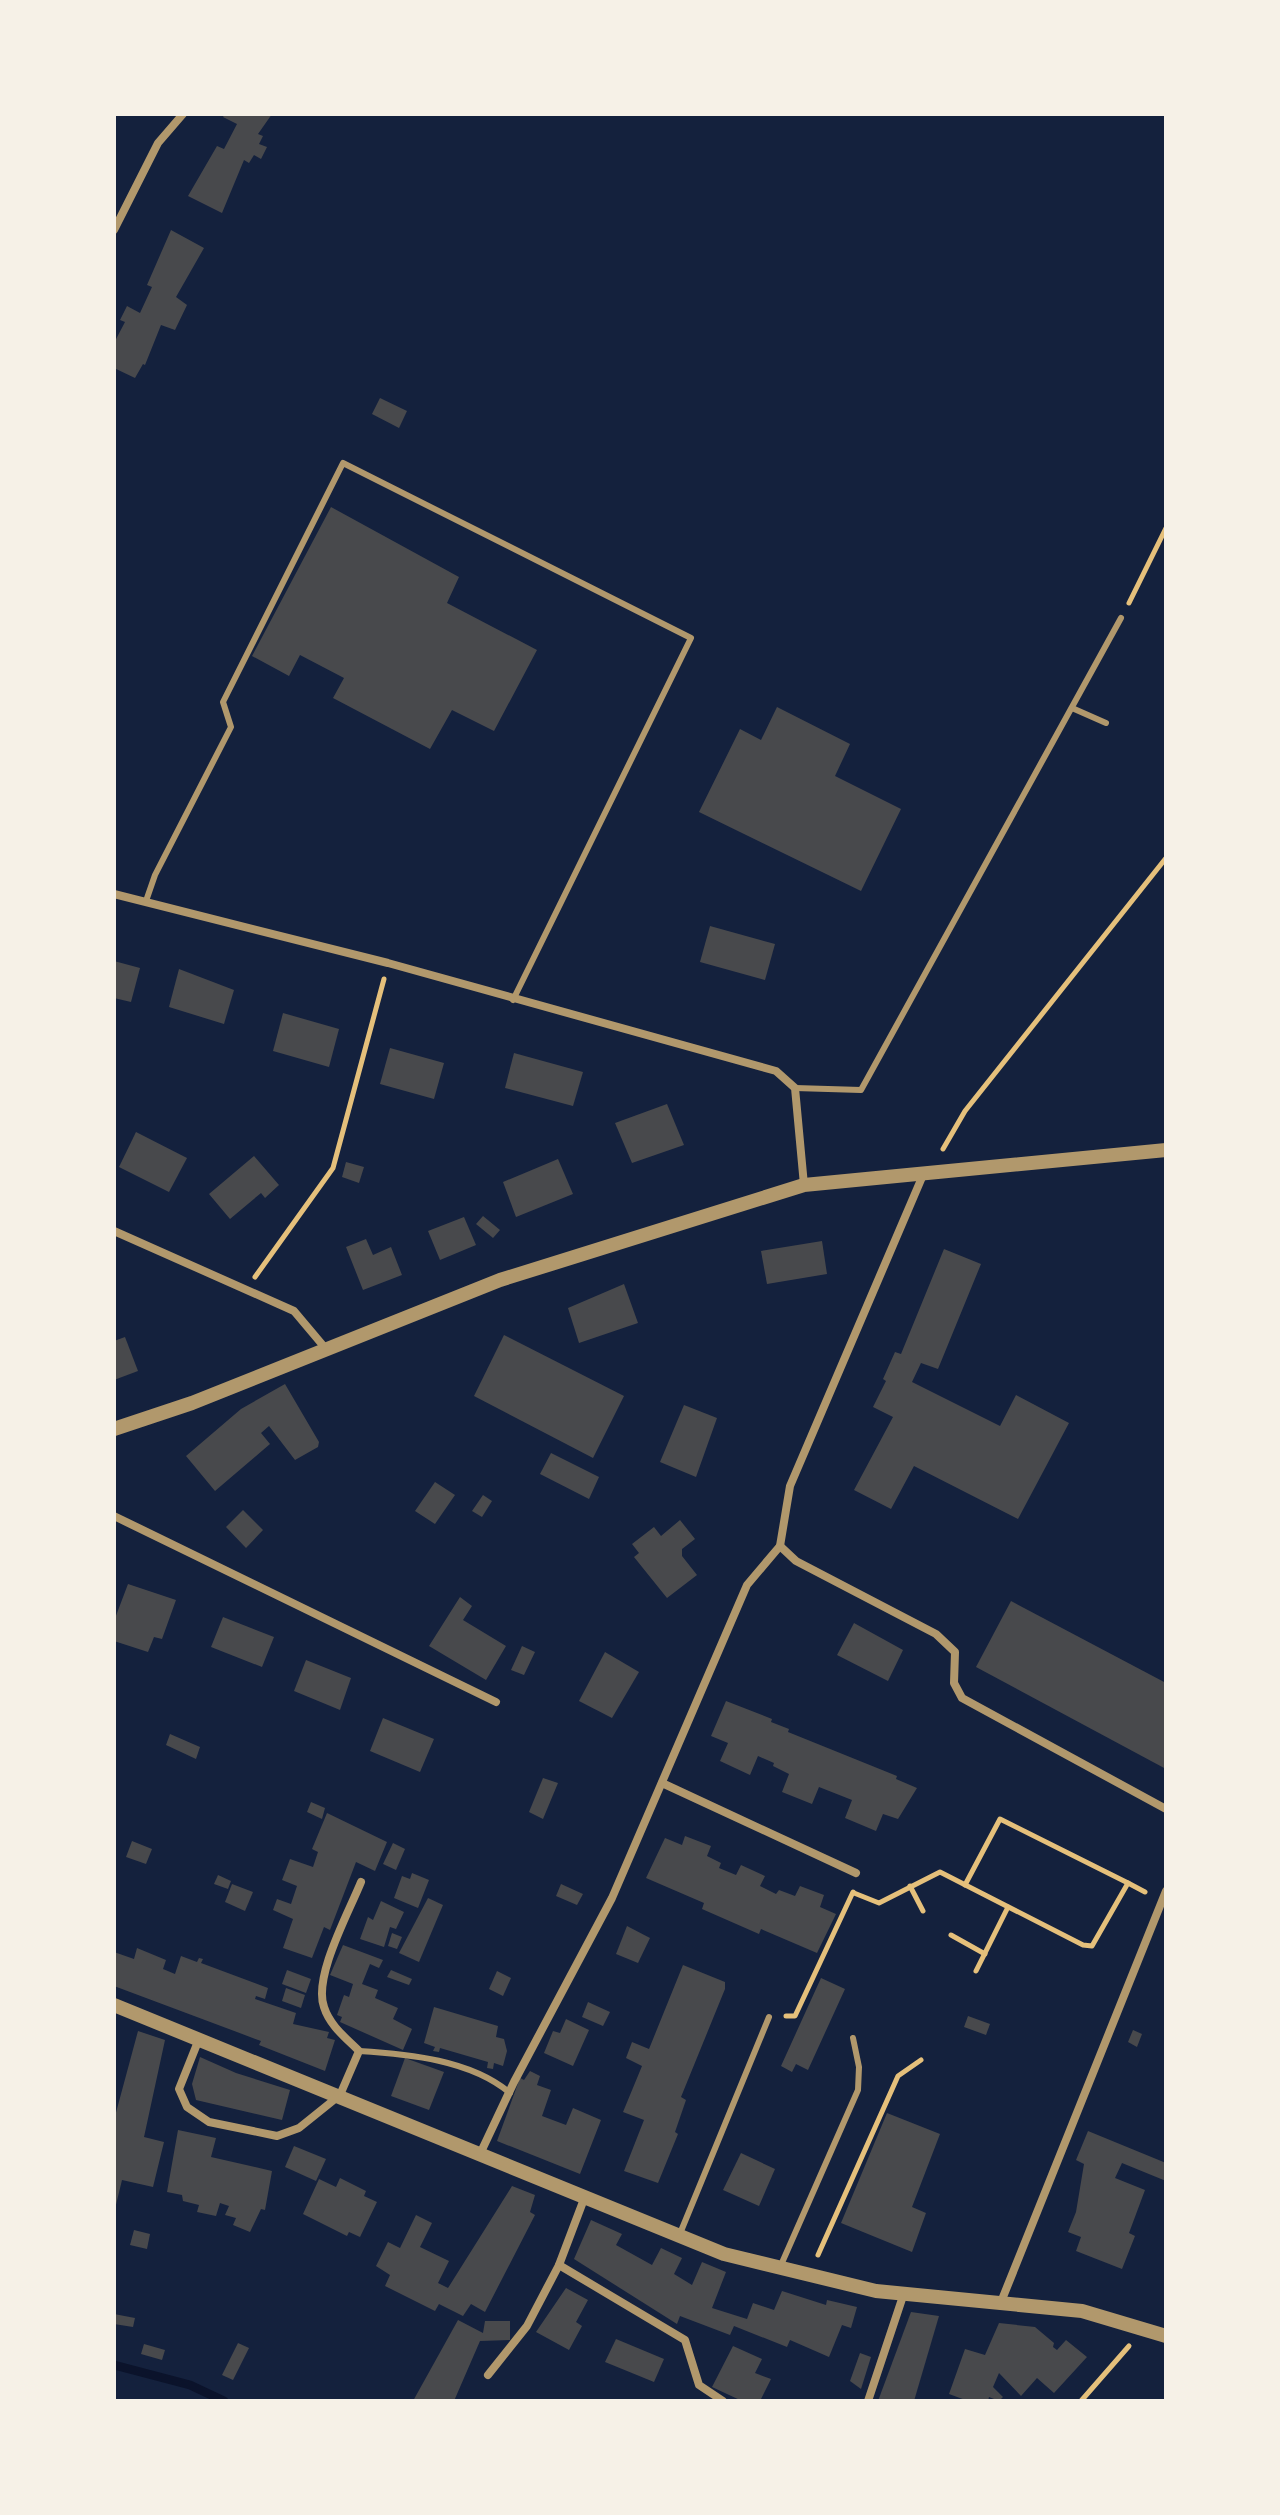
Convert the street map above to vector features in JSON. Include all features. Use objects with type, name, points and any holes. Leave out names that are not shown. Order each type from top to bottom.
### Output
[{"type":"street","points":[[114,228],[158,143],[183,114]]},
{"type":"street","points":[[114,894],[388,963],[776,1071],[795,1088],[804,1185]]},
{"type":"street","points":[[114,1429],[192,1403],[500,1280],[804,1185],[1166,1150]]},
{"type":"street","points":[[480,2154],[612,1898],[747,1585],[780,1546],[790,1486],[926,1175]]},
{"type":"street","points":[[114,1231],[294,1311],[326,1349]]},
{"type":"street","points":[[114,1516],[496,1702]]},
{"type":"street","points":[[780,1546],[796,1561],[936,1634],[955,1652],[954,1683],[962,1698],[1166,1809]]},
{"type":"street","points":[[662,1783],[856,1873]]},
{"type":"street","points":[[199,2038],[179,2089],[187,2107],[209,2122],[277,2136],[299,2128],[340,2095],[359,2051],[332,2024],[323,2005],[321,1981],[361,1882]]},
{"type":"street","points":[[1001,2302],[1012,2268],[1056,2173],[1166,1891]]},
{"type":"street","points":[[114,2005],[724,2254],[904,2293],[1082,2311],[1166,2336]]},
{"type":"street","points":[[488,2375],[527,2326],[559,2265],[584,2199]]},
{"type":"street","points":[[559,2265],[685,2340],[699,2385],[723,2401]]},
{"type":"street","points":[[868,2401],[904,2293]]},
{"type":"lane","points":[[146,901],[155,875],[231,727],[223,702],[343,463],[691,638],[513,1000]]},
{"type":"lane","points":[[795,1088],[861,1090],[1121,618]]},
{"type":"lane","points":[[1072,708],[1106,723]]},
{"type":"lane","points":[[678,2236],[769,2017]]},
{"type":"lane","points":[[779,2268],[858,2090],[859,2067],[853,2038]]},
{"type":"lane","points":[[359,2051],[411,2054],[494,2080],[510,2093]]},
{"type":"path","points":[[1121,618],[1166,528]]},
{"type":"path","points":[[926,1175],[965,1111],[1166,858]]},
{"type":"path","points":[[248,1288],[333,1168],[388,963]]},
{"type":"path","points":[[965,1885],[1000,1819],[1161,1900]]},
{"type":"path","points":[[853,1893],[879,1903],[940,1872],[1083,1945],[1092,1946],[1128,1883]]},
{"type":"path","points":[[769,2017],[795,2016],[857,1884],[856,1873]]},
{"type":"path","points":[[910,1886],[923,1911]]},
{"type":"path","points":[[976,1971],[1008,1907]]},
{"type":"path","points":[[951,1935],[985,1954]]},
{"type":"path","points":[[810,2275],[898,2076],[921,2060]]},
{"type":"path","points":[[1081,2401],[1145,2328]]},
{"type":"building","points":[[225,114],[272,114],[258,134],[263,136],[259,144],[267,147],[261,159],[254,155],[249,163],[244,160],[222,213],[188,196],[217,146],[224,149],[237,124],[223,117]]},
{"type":"building","points":[[171,230],[204,248],[176,297],[187,305],[175,330],[161,325],[145,365],[135,378],[114,368],[114,343],[125,322],[120,320],[127,306],[140,313],[152,287],[147,285]]},
{"type":"building","points":[[380,398],[407,411],[399,428],[372,414]]},
{"type":"building","points":[[331,507],[459,577],[447,603],[537,650],[494,731],[452,710],[430,749],[333,698],[344,678],[300,655],[289,676],[252,656]]},
{"type":"building","points":[[777,707],[850,744],[835,776],[901,809],[861,891],[699,812],[740,729],[761,740]]},
{"type":"building","points":[[710,926],[775,944],[765,980],[700,962]]},
{"type":"building","points":[[114,961],[140,968],[131,1002],[114,998]]},
{"type":"building","points":[[179,969],[234,990],[224,1024],[169,1007]]},
{"type":"building","points":[[283,1013],[339,1029],[329,1067],[273,1051]]},
{"type":"building","points":[[390,1048],[444,1063],[434,1099],[380,1084]]},
{"type":"building","points":[[514,1053],[583,1072],[573,1106],[505,1088]]},
{"type":"building","points":[[667,1104],[684,1145],[632,1163],[615,1123]]},
{"type":"building","points":[[136,1132],[187,1158],[169,1192],[119,1167]]},
{"type":"building","points":[[254,1156],[279,1185],[265,1198],[261,1193],[230,1219],[209,1194]]},
{"type":"building","points":[[558,1159],[573,1194],[516,1217],[503,1182]]},
{"type":"building","points":[[346,1162],[364,1167],[359,1183],[342,1177]]},
{"type":"building","points":[[483,1216],[500,1230],[493,1238],[476,1224]]},
{"type":"building","points":[[464,1217],[476,1245],[440,1260],[428,1231]]},
{"type":"building","points":[[366,1239],[373,1255],[391,1247],[402,1275],[363,1290],[346,1247]]},
{"type":"building","points":[[822,1241],[827,1274],[767,1284],[761,1251]]},
{"type":"building","points":[[944,1249],[981,1264],[938,1369],[921,1363],[912,1382],[1000,1426],[1016,1395],[1069,1423],[1018,1519],[914,1466],[891,1509],[854,1490],[893,1417],[873,1407],[886,1381],[883,1379],[895,1352],[901,1354]]},
{"type":"building","points":[[624,1284],[638,1323],[579,1343],[568,1308]]},
{"type":"building","points":[[504,1335],[624,1396],[593,1458],[474,1396]]},
{"type":"building","points":[[125,1337],[138,1371],[114,1380],[114,1341]]},
{"type":"building","points":[[285,1384],[319,1442],[318,1447],[295,1460],[269,1426],[261,1433],[270,1444],[215,1491],[186,1456],[241,1409]]},
{"type":"building","points":[[684,1405],[717,1418],[696,1477],[660,1462]]},
{"type":"building","points":[[551,1453],[599,1477],[589,1499],[540,1474]]},
{"type":"building","points":[[435,1482],[455,1495],[435,1524],[415,1511]]},
{"type":"building","points":[[483,1495],[492,1501],[482,1517],[472,1511]]},
{"type":"building","points":[[243,1510],[263,1530],[246,1548],[226,1527]]},
{"type":"building","points":[[680,1520],[695,1539],[682,1549],[682,1556],[697,1575],[667,1598],[634,1557],[639,1553],[632,1544],[654,1527],[661,1536]]},
{"type":"building","points":[[128,1584],[176,1600],[162,1639],[154,1637],[148,1652],[114,1641],[114,1621]]},
{"type":"building","points":[[460,1597],[472,1606],[463,1620],[506,1646],[486,1680],[429,1646]]},
{"type":"building","points":[[1011,1601],[1166,1683],[1166,1769],[976,1667]]},
{"type":"building","points":[[223,1617],[274,1637],[262,1667],[211,1647]]},
{"type":"building","points":[[854,1623],[903,1650],[888,1681],[837,1655]]},
{"type":"building","points":[[522,1646],[535,1652],[524,1675],[511,1670]]},
{"type":"building","points":[[605,1652],[639,1672],[612,1718],[579,1701]]},
{"type":"building","points":[[306,1660],[351,1678],[340,1710],[294,1691]]},
{"type":"building","points":[[726,1701],[772,1719],[771,1722],[789,1729],[788,1732],[897,1776],[896,1779],[917,1788],[898,1819],[883,1814],[876,1831],[845,1818],[852,1800],[819,1787],[812,1804],[782,1792],[789,1774],[773,1766],[774,1763],[758,1756],[750,1775],[720,1761],[728,1743],[711,1736]]},
{"type":"building","points":[[383,1718],[434,1739],[420,1772],[370,1751]]},
{"type":"building","points":[[170,1734],[200,1747],[196,1759],[166,1745]]},
{"type":"building","points":[[543,1778],[558,1783],[543,1819],[529,1812]]},
{"type":"building","points":[[311,1802],[325,1808],[322,1819],[307,1812]]},
{"type":"building","points":[[327,1813],[387,1842],[375,1871],[356,1862],[330,1930],[324,1927],[312,1958],[283,1948],[293,1919],[273,1910],[277,1899],[291,1904],[297,1886],[282,1880],[290,1859],[313,1867],[318,1852],[312,1849]]},
{"type":"building","points":[[685,1836],[711,1846],[707,1856],[721,1863],[719,1868],[736,1875],[741,1865],[765,1876],[760,1886],[776,1894],[779,1890],[795,1896],[800,1886],[824,1895],[820,1907],[836,1914],[817,1953],[761,1929],[759,1934],[702,1909],[704,1903],[646,1878],[665,1838],[682,1845]]},
{"type":"building","points":[[132,1841],[152,1849],[146,1864],[126,1857]]},
{"type":"building","points":[[393,1843],[405,1849],[396,1870],[383,1864]]},
{"type":"building","points":[[412,1873],[429,1880],[418,1908],[394,1898],[402,1876],[410,1879]]},
{"type":"building","points":[[218,1875],[231,1881],[228,1889],[214,1884]]},
{"type":"building","points":[[232,1884],[253,1892],[245,1911],[225,1902]]},
{"type":"building","points":[[561,1884],[583,1894],[577,1905],[556,1896]]},
{"type":"building","points":[[428,1898],[443,1905],[419,1962],[399,1953]]},
{"type":"building","points":[[381,1901],[404,1912],[396,1929],[390,1927],[384,1947],[360,1939],[368,1917],[373,1920]]},
{"type":"building","points":[[627,1926],[650,1938],[638,1963],[616,1954]]},
{"type":"building","points":[[392,1933],[402,1937],[397,1949],[388,1946]]},
{"type":"building","points":[[343,1945],[383,1960],[379,1968],[370,1964],[362,1984],[378,1990],[375,1998],[398,2008],[393,2019],[412,2029],[403,2050],[340,2022],[342,2017],[337,2015],[344,1995],[349,1997],[353,1984],[330,1975]]},
{"type":"building","points":[[137,1948],[166,1960],[163,1969],[175,1974],[181,1956],[197,1962],[199,1958],[203,1959],[201,1963],[268,1988],[265,1999],[256,1996],[255,1999],[296,2013],[293,2024],[329,2032],[327,2038],[335,2040],[325,2071],[259,2045],[261,2041],[114,1986],[114,1952],[134,1959]]},
{"type":"building","points":[[683,1965],[725,1982],[725,1989],[681,2097],[686,2100],[675,2132],[678,2134],[658,2183],[624,2171],[644,2120],[623,2112],[642,2066],[626,2058],[632,2042],[649,2049]]},
{"type":"building","points":[[287,1970],[311,1979],[306,1993],[282,1984]]},
{"type":"building","points":[[391,1970],[412,1979],[409,1985],[387,1977]]},
{"type":"building","points":[[497,1971],[511,1978],[503,1996],[489,1989]]},
{"type":"building","points":[[821,1978],[845,1989],[808,2070],[796,2064],[792,2072],[781,2066]]},
{"type":"building","points":[[286,1988],[305,1995],[301,2008],[282,2001]]},
{"type":"building","points":[[588,2002],[610,2012],[603,2026],[582,2017]]},
{"type":"building","points":[[434,2007],[498,2026],[496,2037],[504,2039],[507,2051],[503,2066],[494,2063],[493,2069],[487,2068],[488,2062],[440,2048],[439,2052],[433,2051],[435,2047],[424,2043]]},
{"type":"building","points":[[968,2016],[990,2024],[986,2035],[964,2027]]},
{"type":"building","points":[[566,2019],[589,2030],[573,2066],[544,2053],[553,2031],[560,2033]]},
{"type":"building","points":[[1133,2030],[1142,2034],[1137,2047],[1128,2042]]},
{"type":"building","points":[[138,2031],[165,2040],[144,2137],[164,2142],[153,2187],[122,2180],[114,2213],[114,2120]]},
{"type":"building","points":[[200,2057],[236,2073],[290,2090],[282,2120],[196,2100],[192,2084]]},
{"type":"building","points":[[405,2058],[444,2072],[429,2110],[391,2096]]},
{"type":"building","points":[[530,2071],[540,2076],[537,2085],[551,2090],[542,2116],[566,2125],[573,2108],[601,2120],[580,2174],[497,2141],[520,2078],[524,2080]]},
{"type":"building","points":[[887,2113],[940,2134],[912,2207],[926,2213],[912,2252],[841,2223]]},
{"type":"building","points":[[178,2130],[216,2138],[211,2157],[272,2171],[265,2210],[261,2209],[250,2232],[233,2225],[236,2218],[225,2215],[229,2206],[220,2203],[216,2216],[197,2212],[199,2205],[183,2201],[182,2195],[167,2192]]},
{"type":"building","points":[[1088,2131],[1166,2163],[1166,2181],[1122,2163],[1115,2178],[1145,2190],[1129,2233],[1135,2236],[1122,2269],[1076,2251],[1081,2237],[1068,2232],[1076,2212],[1084,2164],[1076,2160]]},
{"type":"building","points":[[294,2146],[326,2159],[316,2181],[285,2167]]},
{"type":"building","points":[[741,2153],[775,2169],[759,2206],[723,2190]]},
{"type":"building","points":[[340,2178],[366,2191],[364,2196],[377,2202],[360,2237],[349,2232],[347,2236],[303,2214],[319,2179],[336,2187]]},
{"type":"building","points":[[512,2186],[535,2195],[530,2212],[535,2215],[485,2312],[471,2304],[463,2316],[439,2304],[435,2311],[385,2286],[390,2275],[376,2266],[388,2242],[400,2248],[416,2215],[432,2223],[420,2247],[449,2261],[438,2283],[448,2288]]},
{"type":"building","points":[[591,2220],[622,2234],[616,2245],[652,2265],[661,2248],[682,2258],[674,2274],[692,2285],[702,2262],[726,2272],[712,2308],[747,2319],[753,2303],[774,2310],[782,2291],[826,2305],[827,2300],[857,2307],[851,2328],[842,2325],[829,2357],[790,2340],[787,2347],[734,2326],[730,2335],[680,2316],[677,2324],[574,2259]]},
{"type":"building","points":[[134,2230],[150,2234],[147,2249],[130,2245]]},
{"type":"building","points":[[566,2288],[588,2300],[576,2322],[582,2326],[569,2350],[536,2332]]},
{"type":"building","points":[[911,2312],[939,2316],[914,2401],[878,2401]]},
{"type":"building","points":[[114,2314],[135,2318],[133,2327],[114,2324]]},
{"type":"building","points":[[458,2320],[483,2333],[485,2321],[510,2321],[510,2340],[480,2341],[454,2401],[413,2401]]},
{"type":"building","points":[[999,2323],[1035,2327],[1054,2343],[1053,2347],[1057,2350],[1066,2340],[1087,2357],[1054,2393],[1037,2378],[1021,2396],[999,2373],[993,2387],[1003,2397],[999,2401],[989,2397],[988,2401],[968,2401],[949,2394],[965,2349],[985,2355]]},
{"type":"building","points":[[616,2339],[664,2359],[654,2382],[605,2362]]},
{"type":"building","points":[[238,2343],[249,2348],[233,2380],[222,2375]]},
{"type":"building","points":[[144,2344],[165,2350],[162,2360],[141,2354]]},
{"type":"building","points":[[733,2346],[762,2359],[755,2373],[771,2379],[760,2401],[742,2401],[712,2387]]},
{"type":"building","points":[[860,2353],[871,2357],[861,2389],[850,2381]]},
{"type":"waterway","points":[[114,2365],[190,2385],[224,2401]]}]
